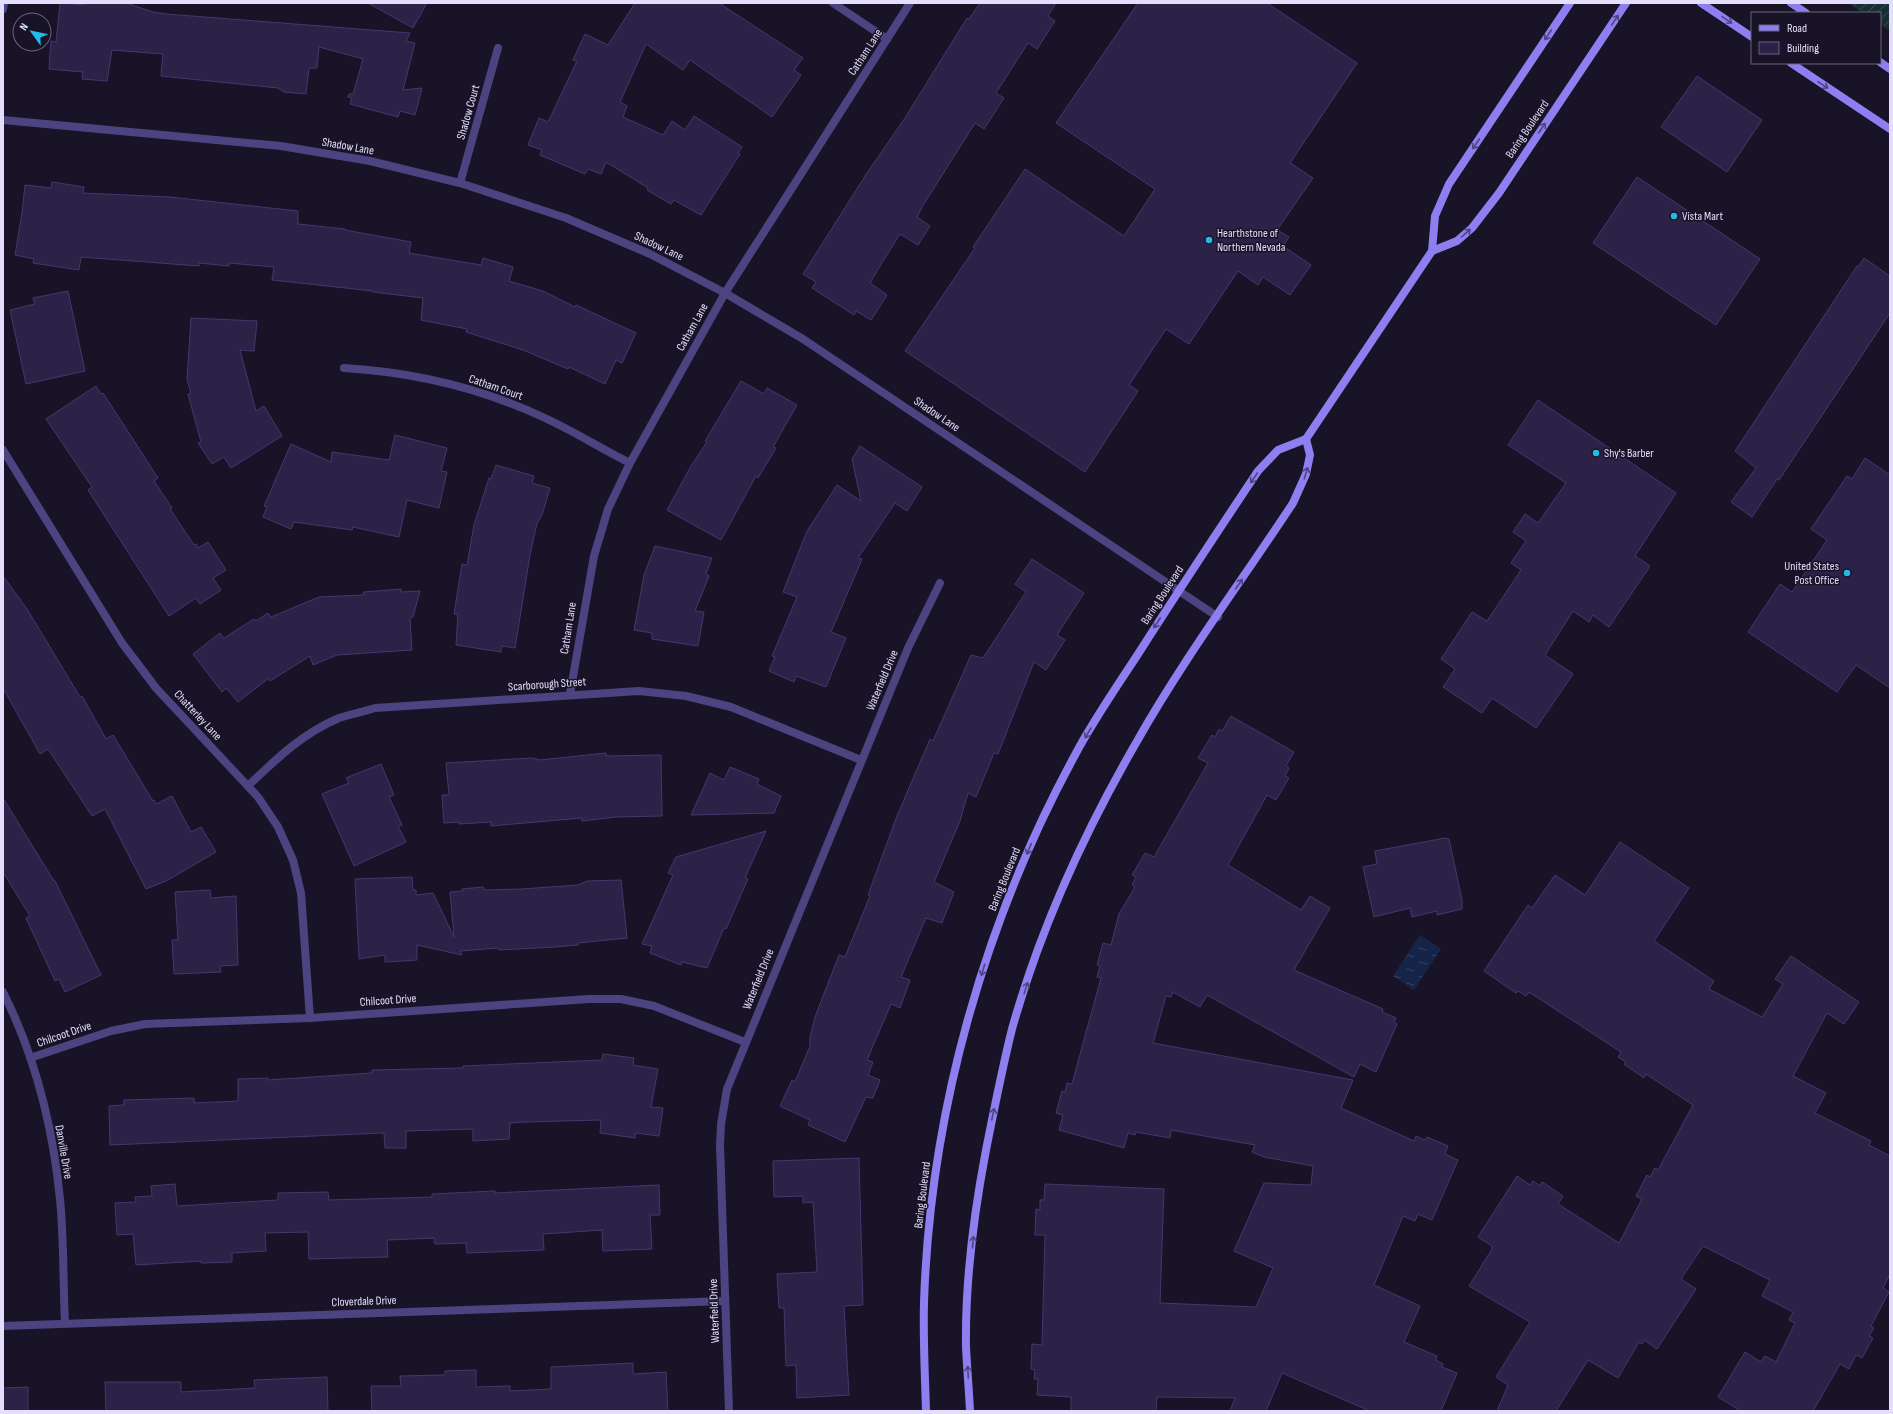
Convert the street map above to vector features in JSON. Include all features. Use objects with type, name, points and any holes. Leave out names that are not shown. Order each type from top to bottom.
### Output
[{"type":"main road","points":[[970,1411],[966,1345],[970,1272],[977,1198],[992,1117],[1012,1029],[1033,965],[1066,880],[1100,808],[1136,742],[1293,503],[1306,474],[1310,455],[1306,439],[1432,251],[1435,216],[1449,184],[1570,3]]},
{"type":"main road","name":"Baring Boulevard","points":[[1432,251],[1457,242],[1472,228],[1499,193],[1626,3]]},
{"type":"main road","points":[[1701,3],[1751,36]]},
{"type":"main road","points":[[1791,3],[1804,12]]},
{"type":"main road","points":[[1881,63],[1890,69]]},
{"type":"main road","points":[[1792,64],[1890,129]]},
{"type":"main road","name":"Baring Boulevard","points":[[926,1411],[924,1304],[934,1183],[952,1083],[977,989],[992,941],[1012,889],[1051,800],[1076,752],[1179,591],[1258,471],[1278,450],[1306,439]]},
{"type":"street","points":[[3,9],[4,3]]},
{"type":"street","points":[[833,3],[887,39]]},
{"type":"street","name":"Catham Lane","points":[[570,694],[594,556],[608,509],[630,463],[725,293],[910,3]]},
{"type":"street","name":"Shadow Court","points":[[460,183],[498,48]]},
{"type":"street","name":"Shadow Lane","points":[[3,120],[281,146],[370,161],[460,183],[566,218],[650,254],[725,293],[803,340],[1218,617]]},
{"type":"street","name":"Catham Court","points":[[344,368],[430,379],[490,396],[546,418],[630,463]]},
{"type":"street","name":"Chatterley Lane","points":[[3,450],[122,643],[156,688],[248,786],[278,827],[293,860],[301,893],[310,1018]]},
{"type":"street","name":"Waterfield Drive","points":[[729,1411],[721,1124],[727,1089],[908,648],[940,583]]},
{"type":"street","name":"Scarborough Street","points":[[248,786],[279,756],[307,734],[340,718],[375,708],[570,694],[639,691],[686,696],[731,707],[861,760]]},
{"type":"street","name":"Danville Drive","points":[[3,992],[30,1058],[52,1140],[60,1200],[65,1323]]},
{"type":"street","name":"Chilcoot Drive","points":[[30,1058],[111,1031],[145,1024],[310,1018],[589,999],[620,999],[654,1006],[745,1042]]},
{"type":"street","name":"Cloverdale Drive","points":[[3,1326],[725,1301]]},
{"type":"green space","points":[[1848,3],[1890,3],[1890,31],[1881,25],[1881,12],[1862,12]]},
{"type":"water","points":[[1420,935],[1441,949],[1414,990],[1393,976]]},
{"type":"building","points":[[60,3],[86,5],[86,3],[126,3],[153,12],[166,14],[410,33],[406,41],[415,43],[403,90],[422,88],[415,115],[400,111],[398,117],[350,104],[352,98],[348,97],[349,94],[353,94],[363,59],[319,47],[317,68],[309,68],[306,94],[284,92],[278,88],[161,76],[163,54],[112,50],[107,81],[82,79],[83,72],[49,69],[52,41],[56,42]]},
{"type":"building","points":[[368,3],[427,3],[413,28]]},
{"type":"building","points":[[635,3],[719,3],[803,58],[794,70],[801,75],[772,117],[690,60],[683,70],[646,44],[620,102],[627,106],[623,117],[663,135],[672,121],[685,130],[694,116],[742,147],[738,153],[740,154],[701,215],[674,200],[671,204],[647,190],[648,188],[606,162],[601,174],[588,169],[585,174],[540,155],[542,150],[528,145],[539,118],[548,122],[577,61],[573,60],[585,34],[608,45]]},
{"type":"building","points":[[980,3],[1056,3],[1048,16],[1055,21],[1037,49],[1028,43],[996,93],[1004,98],[984,129],[975,123],[922,207],[917,217],[930,226],[918,245],[900,234],[883,261],[870,283],[887,295],[871,320],[856,311],[854,315],[812,288],[816,282],[803,274],[867,173],[905,118],[967,18],[969,19]]},
{"type":"building","name":"Hearthstone of Northern Nevada","points":[[1138,3],[1267,3],[1357,63],[1290,163],[1313,178],[1277,230],[1289,237],[1283,246],[1311,265],[1290,295],[1263,277],[1258,285],[1238,271],[1189,344],[1166,329],[1129,385],[1138,391],[1085,472],[905,351],[975,248],[973,247],[1025,169],[1124,236],[1155,189],[1056,123]]},
{"type":"building","points":[[1697,76],[1762,120],[1727,172],[1661,127]]},
{"type":"building","points":[[1637,177],[1760,259],[1716,325],[1593,243]]},
{"type":"building","points":[[52,182],[84,187],[83,193],[170,197],[298,211],[298,224],[345,229],[411,242],[409,253],[481,265],[483,258],[513,267],[509,281],[543,291],[575,307],[576,305],[636,333],[622,363],[616,360],[605,384],[569,367],[568,369],[523,350],[466,332],[467,329],[421,320],[423,298],[272,280],[274,267],[229,263],[229,266],[199,263],[199,266],[81,257],[79,270],[33,263],[34,259],[15,255],[25,185],[51,188]]},
{"type":"building","points":[[1864,258],[1890,276],[1890,313],[1779,480],[1777,479],[1752,517],[1731,502],[1756,468],[1735,451],[1857,266],[1858,267]]},
{"type":"building","points":[[68,291],[85,371],[26,384],[10,310],[35,304],[33,298]]},
{"type":"building","points":[[191,318],[257,321],[254,351],[240,350],[256,411],[264,406],[282,436],[231,468],[224,457],[212,464],[198,443],[201,442],[188,394],[191,393],[187,379]]},
{"type":"building","points":[[741,381],[764,394],[767,388],[797,405],[773,447],[776,448],[758,478],[756,476],[721,540],[667,510],[691,466],[707,442],[705,441]]},
{"type":"building","points":[[96,386],[101,394],[103,393],[158,478],[154,481],[172,508],[170,509],[194,545],[196,544],[198,548],[208,542],[226,570],[213,578],[221,590],[200,604],[196,598],[169,616],[88,490],[92,487],[46,419]]},
{"type":"building","points":[[1538,400],[1676,493],[1635,556],[1650,566],[1609,627],[1593,615],[1589,622],[1573,611],[1545,655],[1573,674],[1536,728],[1492,698],[1482,713],[1443,687],[1455,669],[1441,659],[1472,612],[1487,621],[1521,570],[1511,563],[1526,541],[1513,532],[1525,514],[1538,523],[1566,483],[1508,445]]},
{"type":"building","points":[[395,435],[447,448],[441,471],[447,472],[439,508],[407,500],[399,537],[353,527],[352,530],[294,522],[291,529],[263,517],[267,507],[264,506],[291,444],[331,462],[332,452],[389,460]]},
{"type":"building","points":[[860,446],[922,487],[907,511],[895,503],[858,558],[862,559],[831,632],[846,638],[826,687],[796,676],[794,682],[769,671],[775,657],[772,656],[797,597],[783,592],[807,531],[837,485],[861,501],[852,459]]},
{"type":"building","name":"United States Post Office","points":[[1865,458],[1890,475],[1890,688],[1856,665],[1837,692],[1748,632],[1780,584],[1792,592],[1827,540],[1811,529],[1847,476],[1852,479]]},
{"type":"building","points":[[496,465],[534,476],[532,483],[550,488],[542,515],[537,523],[530,555],[515,648],[502,646],[501,652],[456,645],[458,614],[454,614],[462,564],[467,565],[474,525],[489,478],[491,479]]},
{"type":"building","points":[[655,546],[712,558],[706,574],[709,576],[695,611],[704,612],[698,646],[652,639],[652,633],[634,630],[644,575]]},
{"type":"building","points":[[1032,559],[1084,593],[1057,635],[1065,640],[1046,670],[1034,662],[998,754],[994,753],[976,797],[968,793],[960,821],[934,882],[954,892],[942,923],[926,918],[901,977],[910,980],[900,1008],[891,1004],[867,1060],[873,1062],[868,1075],[880,1080],[873,1098],[866,1097],[845,1142],[808,1125],[810,1120],[780,1106],[792,1080],[795,1082],[810,1046],[810,1037],[815,1017],[839,955],[845,957],[870,896],[868,895],[897,816],[930,739],[933,741],[971,655],[983,658],[1026,592],[1015,584]]},
{"type":"building","points":[[3,576],[27,609],[80,697],[82,696],[106,739],[113,735],[153,801],[154,800],[156,804],[172,796],[191,832],[201,827],[216,852],[166,881],[146,889],[105,809],[92,816],[48,749],[40,754],[3,688]]},
{"type":"building","points":[[401,589],[401,592],[420,591],[413,617],[410,618],[412,650],[337,655],[313,665],[310,656],[270,681],[269,678],[238,702],[226,688],[222,692],[193,654],[220,633],[224,638],[254,619],[256,621],[268,613],[271,617],[319,597],[363,595],[364,592]]},
{"type":"building","points":[[1231,716],[1294,752],[1286,766],[1289,768],[1285,776],[1289,778],[1276,800],[1267,795],[1228,865],[1301,910],[1310,896],[1330,908],[1294,970],[1383,1009],[1382,1012],[1396,1018],[1394,1022],[1397,1024],[1376,1072],[1360,1064],[1354,1077],[1207,995],[1200,1007],[1173,992],[1171,997],[1166,996],[1153,1043],[1353,1080],[1341,1108],[1414,1141],[1416,1136],[1425,1140],[1427,1137],[1448,1146],[1445,1154],[1458,1160],[1432,1220],[1418,1214],[1415,1221],[1403,1216],[1374,1285],[1420,1306],[1404,1342],[1437,1356],[1436,1360],[1443,1364],[1442,1367],[1457,1373],[1441,1411],[1370,1411],[1282,1373],[1266,1411],[1230,1411],[1235,1398],[1157,1397],[1156,1411],[1071,1411],[1071,1397],[1037,1395],[1038,1379],[1034,1379],[1035,1370],[1031,1369],[1032,1344],[1042,1345],[1045,1235],[1035,1235],[1036,1209],[1040,1210],[1040,1200],[1044,1200],[1045,1184],[1164,1189],[1160,1303],[1256,1307],[1273,1268],[1234,1251],[1264,1183],[1311,1185],[1313,1166],[1264,1157],[1252,1152],[1255,1145],[1171,1130],[1170,1138],[1136,1132],[1135,1135],[1128,1133],[1124,1148],[1059,1130],[1063,1115],[1056,1113],[1062,1091],[1065,1092],[1067,1083],[1072,1084],[1101,978],[1097,977],[1100,966],[1097,965],[1103,943],[1111,945],[1119,914],[1135,887],[1132,885],[1136,877],[1132,875],[1145,853],[1154,857],[1208,763],[1198,758],[1212,735],[1215,737],[1219,729],[1222,731]]},
{"type":"building","points":[[606,753],[606,756],[661,755],[662,816],[616,817],[582,821],[582,818],[491,826],[491,822],[459,824],[459,822],[444,823],[442,795],[449,795],[446,763],[532,758],[540,760]]},
{"type":"building","points":[[381,764],[394,795],[389,797],[402,825],[398,826],[406,842],[354,866],[322,794],[349,783],[346,778]]},
{"type":"building","points":[[730,767],[759,779],[757,784],[781,796],[774,813],[691,815],[710,773],[724,780]]},
{"type":"building","points":[[3,798],[55,881],[101,975],[65,992],[59,979],[55,981],[26,918],[30,916],[3,872]]},
{"type":"building","points":[[766,831],[745,878],[748,879],[726,929],[724,928],[707,968],[682,962],[681,965],[650,953],[652,946],[642,944],[673,875],[668,873],[676,857]]},
{"type":"building","points":[[1445,838],[1449,839],[1462,900],[1462,909],[1437,915],[1437,911],[1412,917],[1410,908],[1374,917],[1363,867],[1377,864],[1375,851]]},
{"type":"building","points":[[1620,842],[1689,888],[1654,941],[1714,981],[1709,989],[1762,1017],[1783,984],[1775,979],[1791,956],[1859,1002],[1844,1024],[1827,1013],[1793,1076],[1826,1093],[1815,1113],[1871,1141],[1869,1145],[1890,1156],[1890,1274],[1883,1288],[1889,1292],[1871,1326],[1874,1328],[1869,1336],[1873,1338],[1862,1358],[1856,1355],[1849,1369],[1840,1364],[1813,1411],[1741,1411],[1718,1397],[1745,1352],[1761,1362],[1765,1356],[1776,1362],[1795,1323],[1789,1320],[1793,1312],[1762,1296],[1770,1280],[1703,1246],[1681,1279],[1696,1289],[1657,1349],[1644,1340],[1642,1344],[1639,1342],[1618,1378],[1588,1360],[1556,1411],[1497,1411],[1508,1385],[1496,1377],[1530,1322],[1469,1286],[1492,1249],[1492,1246],[1478,1237],[1517,1176],[1530,1185],[1533,1181],[1540,1186],[1542,1182],[1563,1196],[1558,1204],[1619,1243],[1642,1199],[1636,1196],[1647,1175],[1650,1177],[1655,1168],[1658,1170],[1693,1105],[1646,1074],[1644,1078],[1624,1064],[1626,1062],[1618,1057],[1621,1052],[1529,992],[1526,996],[1518,991],[1516,993],[1484,971],[1528,905],[1532,908],[1555,875],[1585,895]]},
{"type":"building","points":[[412,877],[413,890],[416,890],[416,895],[433,893],[454,937],[450,892],[483,887],[484,890],[522,889],[578,885],[587,881],[621,880],[627,938],[555,947],[499,950],[498,948],[460,951],[462,955],[417,945],[417,960],[385,962],[385,955],[359,959],[355,879]]},
{"type":"building","points":[[210,890],[211,898],[236,896],[238,965],[220,966],[221,972],[174,974],[172,940],[178,940],[175,892]]},
{"type":"building","points":[[603,1054],[634,1058],[633,1065],[658,1069],[651,1107],[663,1108],[659,1136],[636,1133],[635,1138],[600,1133],[601,1120],[510,1123],[509,1139],[473,1141],[473,1129],[406,1131],[406,1148],[385,1148],[384,1133],[110,1145],[109,1106],[124,1105],[124,1100],[194,1098],[194,1103],[238,1101],[238,1079],[268,1078],[268,1080],[372,1073],[372,1070],[463,1068],[463,1066],[602,1060]]},
{"type":"building","points":[[859,1158],[863,1305],[844,1306],[849,1395],[797,1398],[796,1365],[786,1366],[784,1308],[779,1308],[777,1274],[817,1272],[813,1202],[803,1203],[803,1196],[774,1197],[773,1161]]},
{"type":"building","points":[[175,1184],[177,1206],[278,1200],[278,1193],[328,1192],[329,1200],[432,1197],[432,1194],[495,1191],[495,1193],[659,1185],[660,1215],[650,1215],[652,1249],[603,1251],[602,1230],[543,1234],[544,1250],[467,1253],[466,1243],[435,1244],[434,1238],[387,1240],[388,1257],[309,1259],[308,1232],[265,1233],[266,1251],[232,1253],[232,1262],[201,1263],[201,1261],[136,1265],[133,1234],[117,1235],[115,1203],[136,1202],[135,1197],[152,1196],[151,1186]]},
{"type":"building","points":[[633,1363],[633,1374],[666,1372],[668,1411],[372,1411],[371,1386],[401,1386],[400,1376],[445,1375],[445,1371],[476,1370],[476,1387],[510,1386],[510,1391],[551,1389],[551,1367]]},
{"type":"building","points":[[327,1377],[328,1411],[106,1411],[105,1382],[181,1382],[181,1392],[255,1388],[254,1380]]},
{"type":"building","points":[[28,1387],[28,1411],[3,1411],[3,1388]]},
{"type":"place","name":"Vista Mart","points":[[1674,216]]},
{"type":"place","name":"Hearthstone of Northern Nevada","points":[[1209,240]]},
{"type":"place","name":"Shy's Barber","points":[[1596,453]]},
{"type":"place","name":"United States Post Office","points":[[1847,573]]}]
